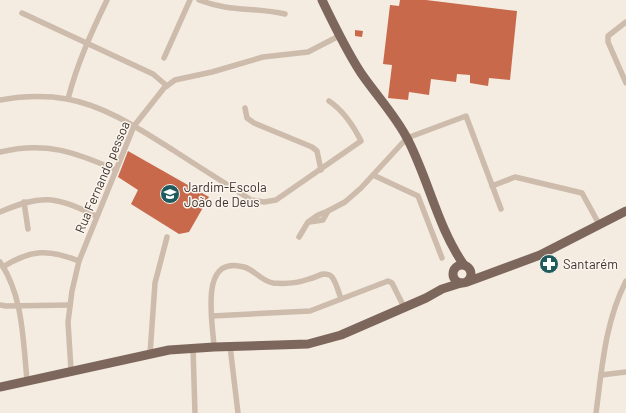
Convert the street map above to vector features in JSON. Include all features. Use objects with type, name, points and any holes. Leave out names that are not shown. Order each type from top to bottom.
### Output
[{"type":"main road","points":[[322,0],[339,36],[361,72],[407,138],[455,252],[467,268],[470,278],[464,283]]},
{"type":"main road","points":[[0,387],[71,370],[150,354],[193,348],[308,344],[341,335],[442,288],[464,283],[540,255],[626,211]]},
{"type":"main road","points":[[455,252],[454,273],[456,281],[464,283]]},
{"type":"main road","points":[[442,288],[458,266],[487,275]]},
{"type":"street","points":[[68,99],[74,74],[86,43],[107,0]]},
{"type":"street","points":[[164,58],[190,0]]},
{"type":"street","points":[[199,0],[217,7],[267,10],[285,14]]},
{"type":"street","points":[[22,13],[153,74],[167,86]]},
{"type":"street","points":[[626,22],[608,36],[608,42],[626,83]]},
{"type":"street","name":"Rua Fernando pessoa","points":[[71,370],[69,347],[70,305],[79,261],[96,216],[134,126],[167,86],[175,80],[263,57],[308,52],[339,36]]},
{"type":"street","points":[[0,100],[36,96],[68,99],[95,108],[134,126],[251,200],[264,202],[276,200],[361,141],[354,128],[339,108],[329,101]]},
{"type":"street","points":[[245,108],[247,118],[254,123],[312,147],[317,152],[321,170]]},
{"type":"street","points":[[299,237],[308,222],[318,215],[328,212],[345,202],[373,175],[407,138],[466,116],[501,209]]},
{"type":"street","points":[[0,152],[17,148],[35,147],[62,149],[85,156],[116,170]]},
{"type":"street","points":[[373,175],[418,196],[442,258]]},
{"type":"street","points":[[492,186],[515,178],[582,193],[599,224]]},
{"type":"street","points":[[0,212],[24,202],[41,199],[56,200],[75,206],[96,216]]},
{"type":"street","points":[[24,202],[28,229]]},
{"type":"street","points":[[150,354],[155,283],[167,237]]},
{"type":"street","points":[[27,380],[15,292],[2,264],[18,257],[34,253],[49,252],[79,261]]},
{"type":"street","points":[[214,347],[210,294],[212,284],[221,270],[230,266],[245,267],[261,278],[271,282],[298,282],[322,274],[328,274],[332,277],[341,299]]},
{"type":"street","points":[[212,316],[310,311],[388,281],[392,283],[404,307]]},
{"type":"street","points":[[596,413],[607,333],[626,281]]},
{"type":"street","points":[[0,305],[70,305]]},
{"type":"street","points":[[230,346],[238,413]]},
{"type":"street","points":[[193,348],[195,413]]},
{"type":"street","points":[[601,375],[626,372]]},
{"type":"building","points":[[400,0],[426,0],[517,11],[510,80],[489,78],[488,86],[470,83],[470,75],[457,74],[456,82],[431,79],[429,95],[409,92],[408,100],[388,98],[392,65],[383,64],[390,5],[399,6]]},
{"type":"building","points":[[355,30],[363,31],[362,37],[355,36]]},
{"type":"building","name":"Jardim-Escola João de Deus","points":[[128,151],[209,197],[189,232],[179,234],[131,204],[138,190],[118,177]]},
{"type":"place","name":"Jardim-Escola João de Deus","points":[[170,194]]},
{"type":"place","name":"Santarém","points":[[549,264]]}]
